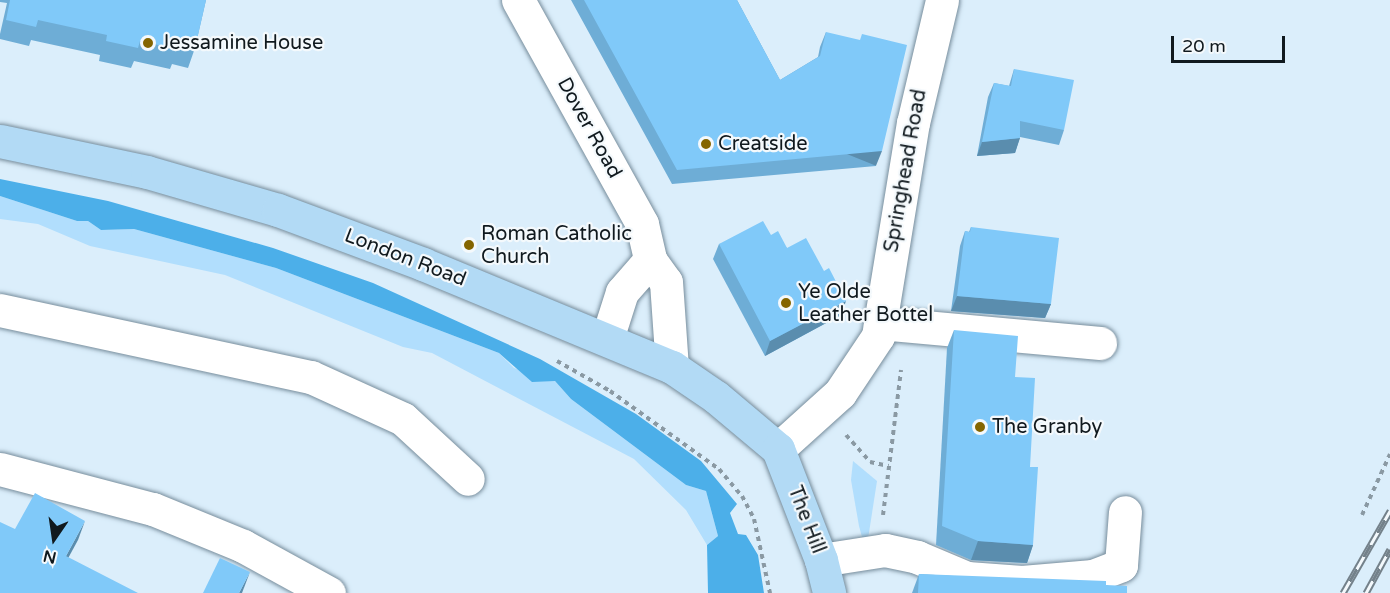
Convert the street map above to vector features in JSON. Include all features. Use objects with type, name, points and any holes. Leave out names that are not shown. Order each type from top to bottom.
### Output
[{"type":"main road","name":"London Road","points":[[0,141],[227,193],[370,243],[672,368],[716,397],[778,449]]},
{"type":"main road","name":"The Hill","points":[[778,449],[821,560],[829,593]]},
{"type":"street","name":"Dover Road","points":[[518,0],[633,206],[645,232],[650,260],[666,282],[672,368]]},
{"type":"street","name":"Springhead Road","points":[[778,449],[825,407],[856,373],[876,340],[913,123],[942,0]]},
{"type":"street","points":[[606,339],[622,292],[650,260]]},
{"type":"street","points":[[0,309],[311,377],[403,419],[468,479]]},
{"type":"street","points":[[880,323],[1100,343]]},
{"type":"street","points":[[0,469],[153,509],[243,546],[328,593]]},
{"type":"street","points":[[821,560],[885,550],[917,557],[967,578],[1023,582],[1093,576],[1120,565],[1125,512]]},
{"type":"path","points":[[547,356],[610,391],[719,469],[742,496],[754,519],[771,593]]},
{"type":"path","points":[[825,407],[866,459],[889,466]]},
{"type":"path","points":[[1362,515],[1390,454]]},
{"type":"shaded area","points":[[0,179],[108,201],[273,248],[373,283],[540,359],[636,414],[701,461],[737,504],[730,513],[738,534],[746,535],[758,555],[764,593],[708,593],[707,545],[718,536],[706,491],[686,485],[571,399],[555,381],[532,382],[499,353],[276,268],[134,229],[101,230],[88,221],[77,221],[0,196]]},
{"type":"shaded area","points":[[0,196],[77,221],[88,221],[101,230],[134,229],[276,268],[499,353],[514,368],[555,381],[571,399],[686,485],[706,491],[718,536],[707,545],[686,510],[634,459],[432,353],[403,347],[225,275],[90,246],[38,224],[0,219]]},
{"type":"shaded area","points":[[853,461],[877,481],[868,539],[862,537],[859,526],[851,480]]},
{"type":"building","points":[[10,0],[206,0],[195,48],[178,45],[177,49],[140,41],[138,48],[106,41],[107,35],[38,20],[36,27],[6,20]]},
{"type":"building","points":[[584,0],[737,0],[780,80],[820,56],[826,32],[860,40],[862,34],[907,45],[882,151],[677,170]]},
{"type":"building","points":[[1014,69],[1074,80],[1064,130],[1020,121],[1020,138],[982,142],[994,83],[1011,86]]},
{"type":"building","name":"Ye Olde Leather Bottel","points":[[763,221],[771,235],[778,231],[787,248],[806,238],[824,271],[829,268],[846,301],[770,341],[719,244]]},
{"type":"building","points":[[971,227],[1059,238],[1051,304],[957,296],[965,231],[970,232]]},
{"type":"building","points":[[954,330],[1018,336],[1015,377],[1035,378],[1030,467],[1038,467],[1033,545],[978,541],[942,526]]},
{"type":"building","points":[[35,493],[85,521],[66,556],[138,593],[0,593],[0,522],[15,529]]},
{"type":"building","points":[[220,558],[250,572],[239,593],[203,593]]},
{"type":"building","points":[[919,574],[1106,581],[1106,585],[1127,586],[1127,593],[918,593]]},
{"type":"railway","points":[[1343,593],[1390,511]]},
{"type":"railway","points":[[1366,593],[1390,549]]},
{"type":"place","name":"Jessamine House","points":[[148,43]]},
{"type":"place","name":"Creatside","points":[[706,144]]},
{"type":"place","name":"Roman Catholic Church","points":[[469,245]]},
{"type":"place","name":"Ye Olde Leather Bottel","points":[[786,303]]},
{"type":"place","name":"The Granby","points":[[980,427]]}]
